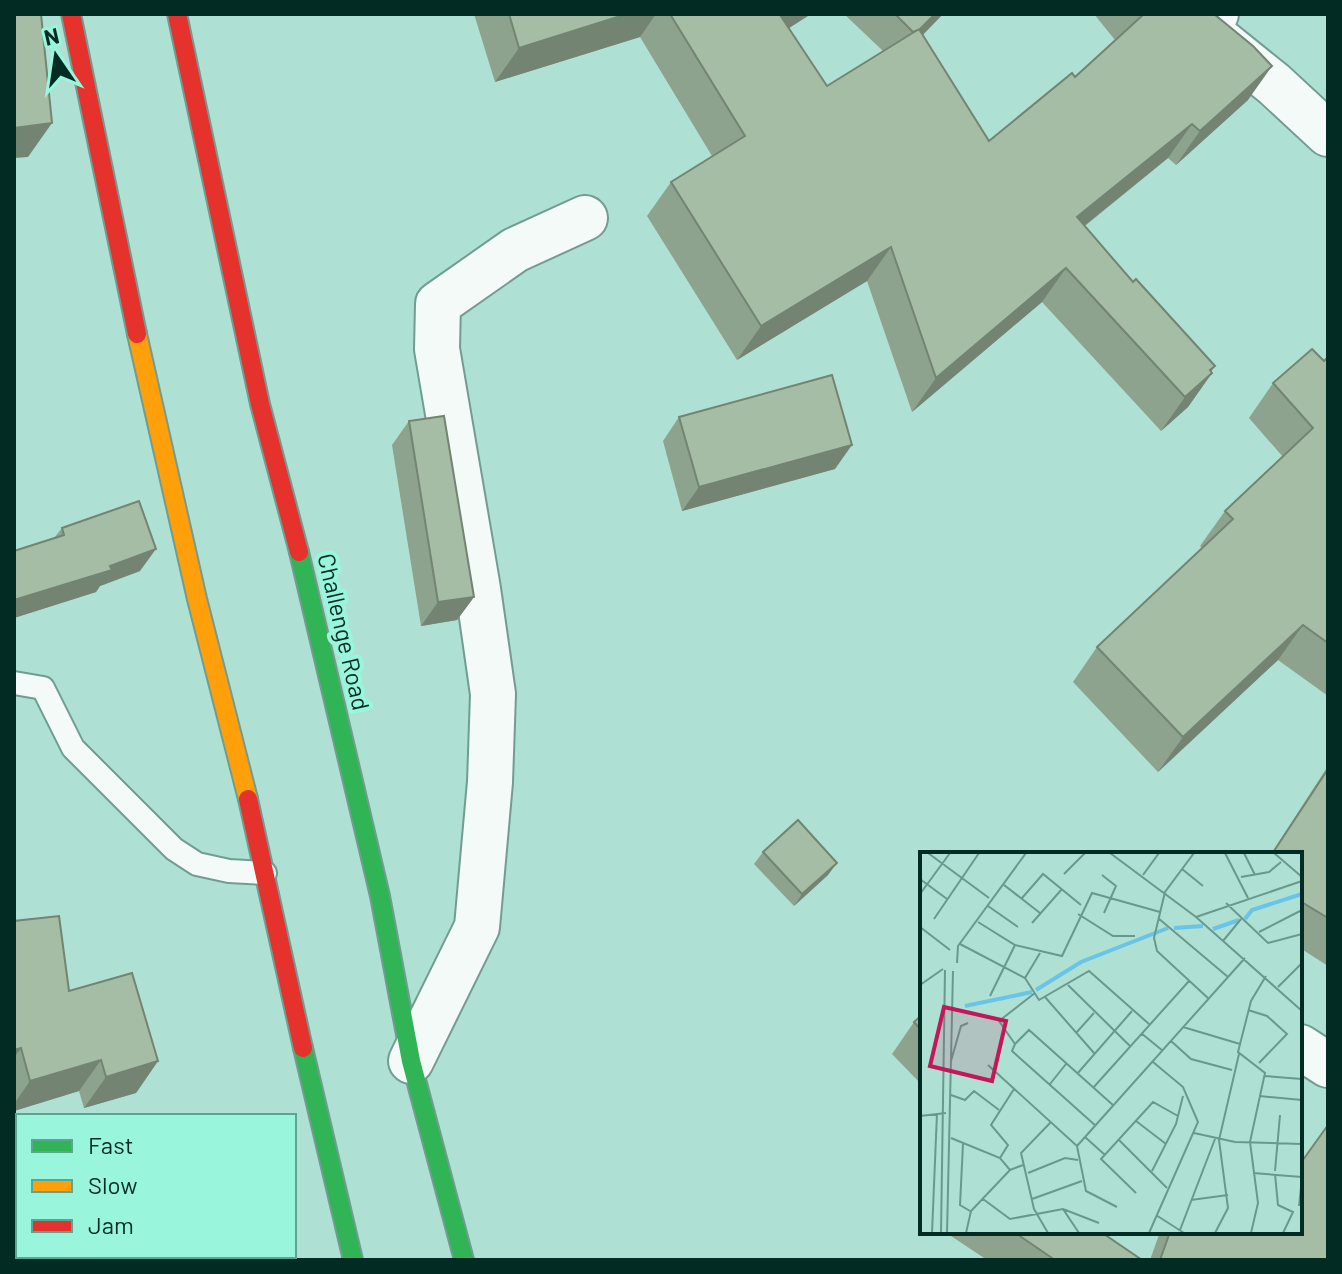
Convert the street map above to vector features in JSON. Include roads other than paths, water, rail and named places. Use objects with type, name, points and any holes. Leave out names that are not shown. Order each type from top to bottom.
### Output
[{"type":"main road","points":[[71,14],[148,390],[265,873],[353,1260]]},
{"type":"main road","name":"Challenge Road","points":[[177,14],[260,404],[300,555],[380,896],[411,1061],[464,1260]]},
{"type":"street","points":[[1203,18],[1328,134]]},
{"type":"street","points":[[411,1061],[477,927],[490,782],[493,694],[437,349],[438,304],[515,250],[585,218]]},
{"type":"street","points":[[1302,1048],[1328,1065]]},
{"type":"lane","points":[[14,683],[43,688],[73,748],[174,849],[197,864],[229,871],[265,873]]}]
